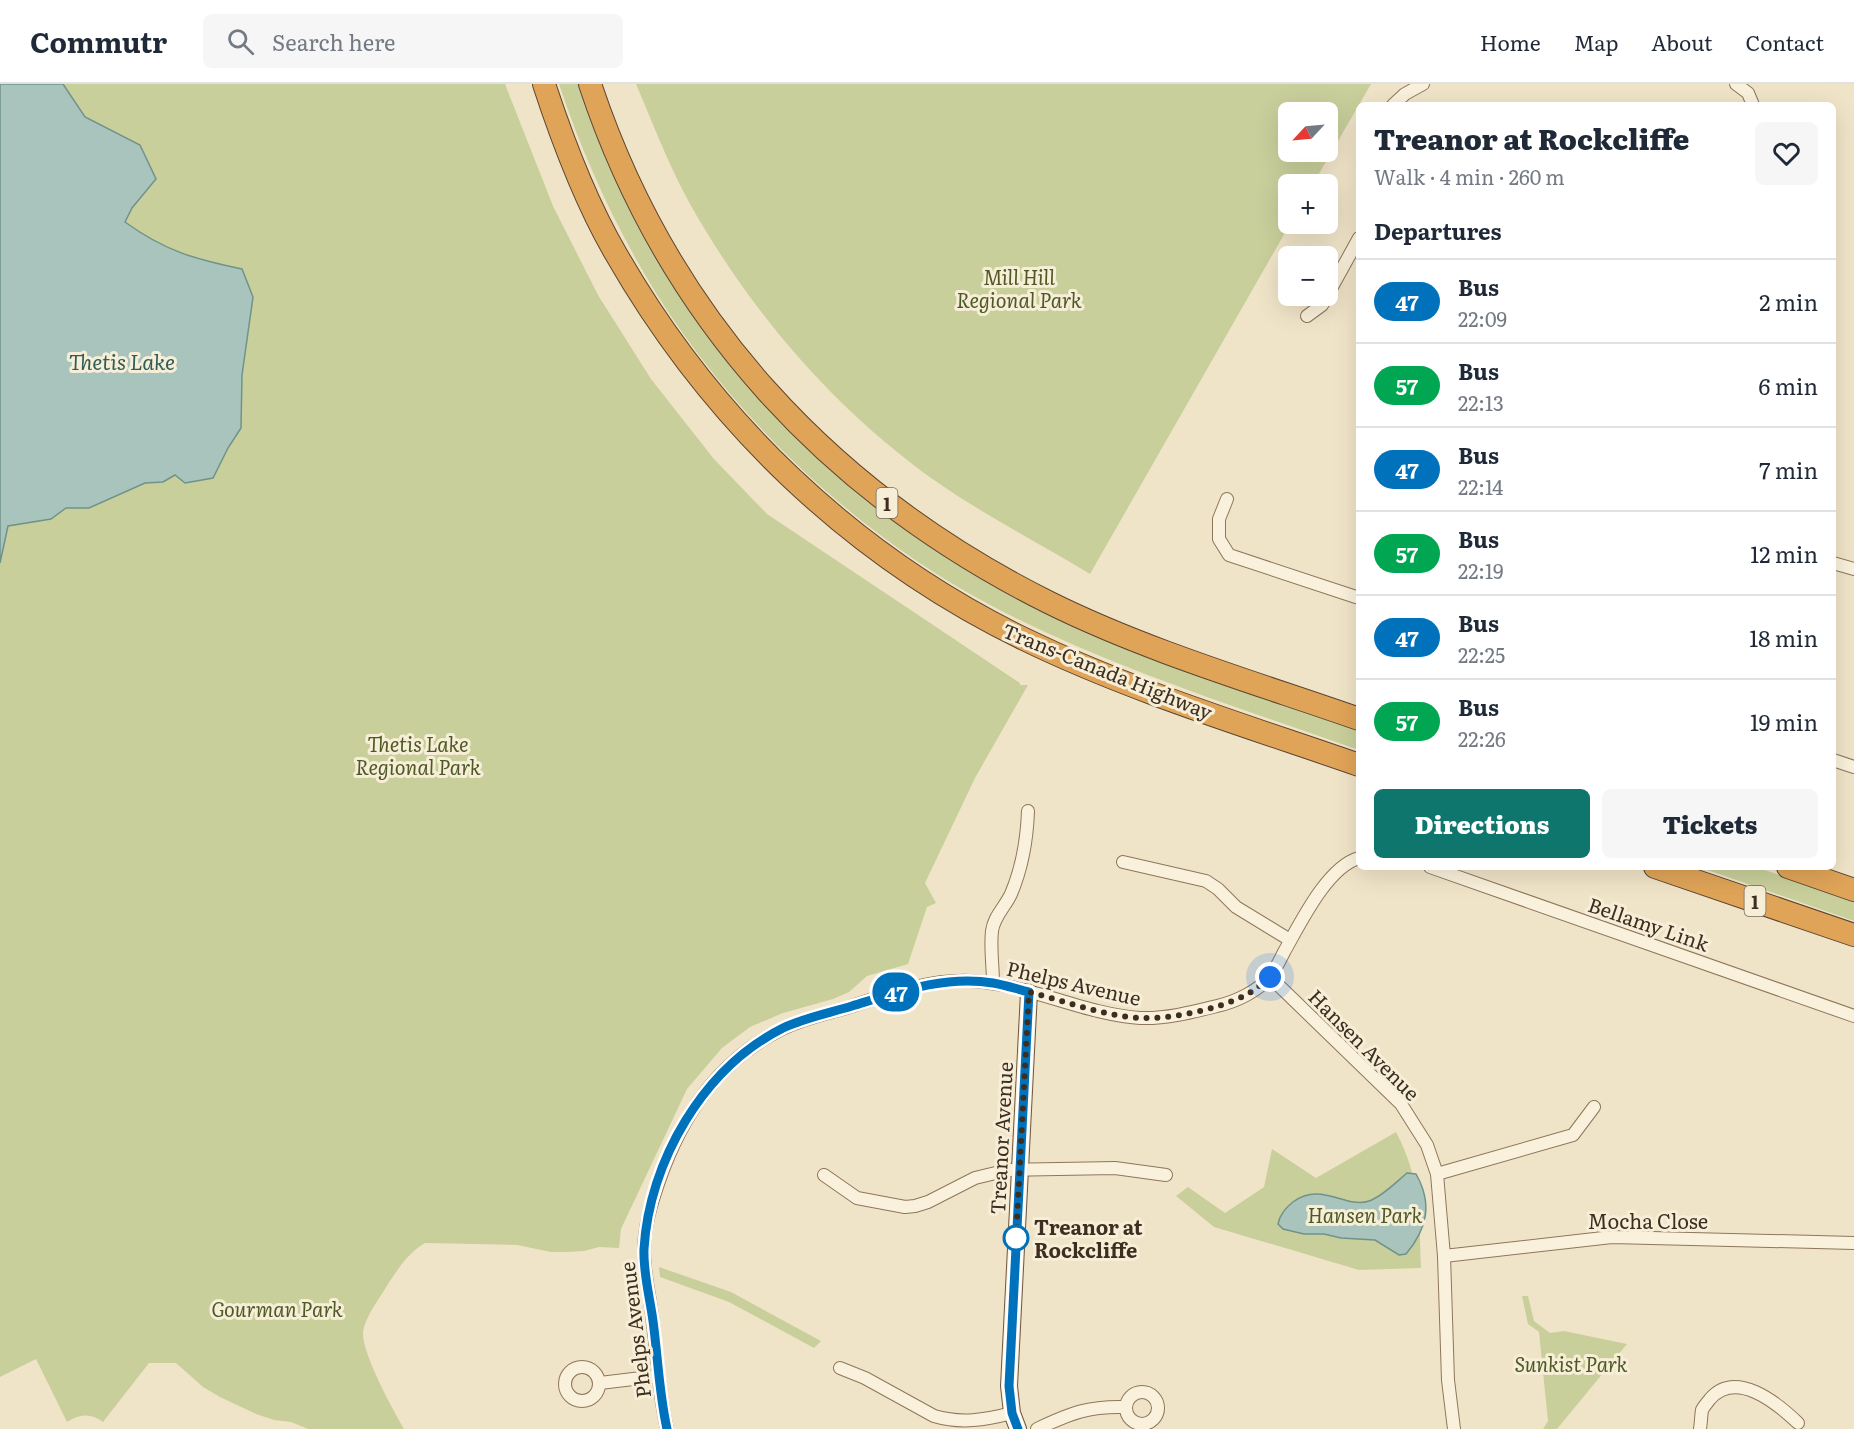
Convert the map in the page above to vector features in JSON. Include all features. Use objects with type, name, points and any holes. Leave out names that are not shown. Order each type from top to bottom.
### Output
[{"type":"highway","name":"Trans-Canada Highway","points":[[544,84],[584,190],[614,252],[680,353],[728,413],[768,457],[860,539],[964,608],[1025,640],[1160,695],[1356,764]]},
{"type":"highway","name":"Trans-Canada Highway","points":[[590,84],[618,161],[638,203],[660,244],[698,303],[759,384],[792,420],[840,465],[934,538],[992,573],[1052,604],[1147,644],[1356,718]]},
{"type":"highway","name":"1","points":[[1664,870],[1854,935]]},
{"type":"highway","points":[[1797,870],[1854,890]]},
{"type":"street","points":[[1396,102],[1423,84]]},
{"type":"street","points":[[1736,84],[1748,93],[1752,102]]},
{"type":"street","points":[[1338,275],[1356,243]]},
{"type":"street","points":[[1307,316],[1321,306]]},
{"type":"street","points":[[1227,499],[1219,519],[1219,539],[1229,555],[1356,597]]},
{"type":"street","points":[[1836,564],[1854,569]]},
{"type":"street","points":[[1836,761],[1854,767]]},
{"type":"street","points":[[993,983],[992,931],[998,914],[1010,897],[1017,877],[1024,849],[1028,811]]},
{"type":"street","name":"Phelps Avenue","points":[[667,1429],[658,1376],[644,1251],[647,1220],[668,1156],[694,1105],[714,1082],[757,1044],[796,1022],[913,987],[961,981],[993,983],[1117,1015],[1141,1018],[1167,1017],[1221,1005],[1249,993],[1270,977],[1325,883],[1339,868],[1355,859]]},
{"type":"street","points":[[1123,862],[1206,881],[1218,889],[1236,907],[1290,940]]},
{"type":"street","name":"Bellamy Link","points":[[1439,870],[1854,1016]]},
{"type":"street","name":"Hansen Avenue","points":[[1270,977],[1401,1104],[1427,1145],[1437,1174],[1454,1429]]},
{"type":"street","name":"Treanor Avenue","points":[[1018,1429],[1012,1413],[1009,1386],[1018,1169],[1029,992]]},
{"type":"street","points":[[1437,1174],[1573,1135],[1594,1107]]},
{"type":"street","points":[[824,1175],[857,1198],[905,1207],[928,1202],[975,1178],[1018,1169],[1116,1168],[1166,1175]]},
{"type":"street","name":"Mocha Close","points":[[1444,1256],[1612,1236],[1854,1243]]},
{"type":"street","points":[[840,1368],[865,1378],[934,1416],[945,1419],[975,1421],[1012,1413]]},
{"type":"street","points":[[600,1383],[658,1376]]},
{"type":"street","points":[[1700,1429],[1703,1408],[1716,1392],[1733,1386],[1755,1392],[1772,1401],[1798,1423]]},
{"type":"street","points":[[1037,1429],[1082,1410],[1101,1406],[1126,1407]]},
{"type":"green space","name":"Thetis Lake Regional Park","points":[[0,84],[505,84],[553,206],[598,295],[651,379],[714,459],[767,514],[1020,685],[1028,685],[975,778],[925,883],[936,903],[927,907],[908,964],[867,976],[849,992],[833,999],[783,1013],[750,1027],[722,1048],[687,1089],[621,1229],[619,1248],[599,1247],[584,1251],[551,1252],[517,1245],[425,1243],[404,1261],[373,1308],[366,1321],[363,1334],[373,1368],[404,1429],[308,1429],[291,1422],[274,1420],[220,1397],[203,1387],[176,1363],[149,1363],[103,1422],[94,1417],[85,1416],[76,1417],[67,1422],[36,1359],[0,1377]]},
{"type":"green space","points":[[559,84],[579,84],[611,167],[651,247],[699,322],[754,391],[815,455],[882,513],[956,564],[1034,607],[1356,729],[1356,749],[1173,684],[1081,648],[992,606],[941,577],[890,543],[842,505],[796,463],[752,419],[712,372],[676,323],[631,250],[586,157]]},
{"type":"green space","name":"Mill Hill Regional Park","points":[[636,84],[1371,84],[1361,102],[1356,102],[1356,110],[1338,141],[1338,102],[1278,102],[1278,162],[1326,162],[1319,174],[1278,174],[1278,234],[1284,234],[1090,574],[950,491],[894,450],[860,420],[795,354],[766,318],[713,243],[682,190]]},
{"type":"green space","points":[[1708,870],[1765,870],[1854,901],[1854,921]]},
{"type":"green space","name":"Hansen Park","points":[[1396,1132],[1410,1166],[1417,1198],[1421,1268],[1359,1270],[1214,1227],[1176,1196],[1188,1187],[1225,1213],[1264,1187],[1272,1149],[1316,1178]]},
{"type":"green space","points":[[659,1267],[731,1292],[821,1341],[814,1348],[729,1302],[660,1277]]},
{"type":"green space","name":"Sunkist Park","points":[[1522,1296],[1528,1296],[1534,1321],[1550,1333],[1564,1331],[1627,1344],[1557,1429],[1543,1429],[1548,1421],[1539,1332],[1528,1324]]},
{"type":"water","name":"Thetis Lake","points":[[0,84],[63,84],[85,117],[140,145],[156,179],[132,208],[125,222],[153,240],[180,253],[242,269],[253,297],[242,375],[241,428],[213,478],[185,483],[175,475],[163,482],[145,483],[89,508],[66,508],[51,519],[8,526],[0,563]]},
{"type":"water","points":[[1407,1173],[1416,1174],[1425,1196],[1426,1206],[1423,1226],[1406,1254],[1399,1255],[1375,1240],[1304,1234],[1283,1229],[1278,1224],[1285,1209],[1303,1196],[1313,1194],[1351,1202],[1369,1201]]},
{"type":"bus line","name":"47","points":[[667,1429],[661,1403],[644,1251],[647,1220],[668,1156],[694,1105],[736,1060],[757,1044],[796,1022],[913,987],[969,981],[993,983],[1029,992],[1018,1169],[1009,1386],[1012,1413],[1018,1429]]},
{"type":"place","name":"Treanor at Rockcliffe","points":[[1016,1238]]},
{"type":"route","points":[[1016,1238],[1029,992],[1117,1015],[1141,1018],[1167,1017],[1221,1005],[1249,993],[1270,977]]},
{"type":"park label","name":"Gourman Park","points":[[277,1308]]}]
